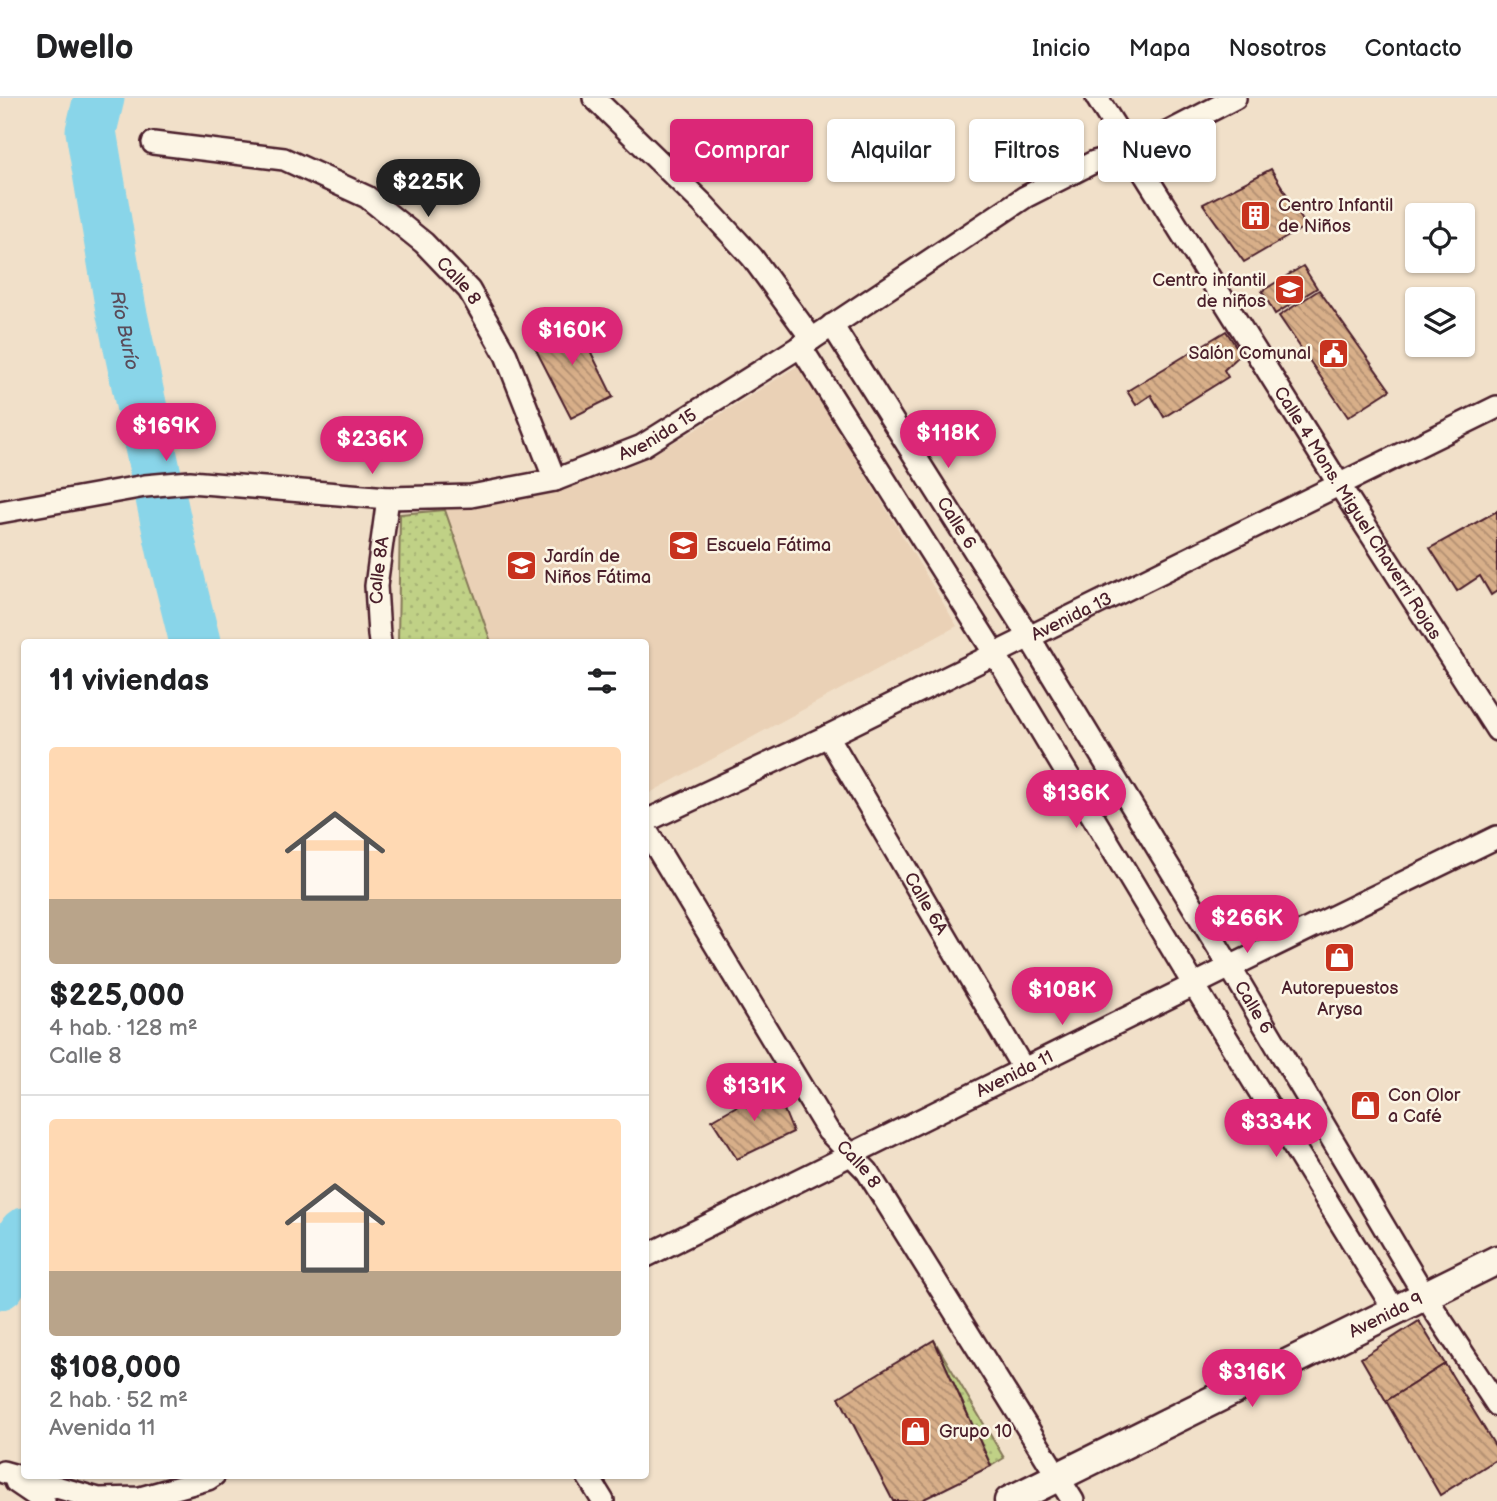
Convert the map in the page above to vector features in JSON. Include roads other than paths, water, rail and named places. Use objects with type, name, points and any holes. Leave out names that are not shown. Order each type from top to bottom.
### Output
[{"type":"street","points":[[594,98],[702,203],[752,257],[1395,1311]]},
{"type":"street","name":"Calle 4 Mons. Miguel Chaverri Rojas","points":[[1097,98],[1110,119]]},
{"type":"street","name":"Avenida 15","points":[[1194,119],[1235,98]]},
{"type":"street","name":"Calle 8","points":[[153,143],[284,159],[367,197],[424,243],[469,290],[506,355],[555,480]]},
{"type":"street","name":"Avenida 15","points":[[0,513],[145,486],[190,482],[388,498],[471,496],[555,480],[642,446],[806,343],[1025,197],[1098,161]]},
{"type":"street","name":"Calle 4 Mons. Miguel Chaverri Rojas","points":[[1149,182],[1497,730]]},
{"type":"street","name":"Calle 6","points":[[832,325],[1029,637],[1230,967],[1425,1296],[1497,1405]]},
{"type":"street","name":"Avenida 13","points":[[649,820],[828,736],[1497,407]]},
{"type":"street","name":"Calle 8A","points":[[380,639],[376,586],[388,498]]},
{"type":"street","name":"Calle 6A","points":[[828,736],[1024,1070]]},
{"type":"street","name":"Calle 8","points":[[649,835],[828,1131],[867,1171],[1073,1501]]},
{"type":"street","name":"Avenida 11","points":[[649,1254],[1497,836]]},
{"type":"street","name":"Avenida 9","points":[[1009,1501],[1497,1260]]},
{"type":"street","points":[[1,1472],[21,1478]]},
{"type":"street","points":[[1,1472],[44,1501]]},
{"type":"street","points":[[26,1479],[99,1500],[139,1498],[204,1479]]},
{"type":"street","points":[[181,1501],[208,1479]]},
{"type":"street","points":[[589,1479],[603,1501]]},
{"type":"waterway","name":"Río Burío","points":[[99,98],[91,131],[121,310],[172,550],[194,639]]},
{"type":"waterway","name":"Río Burío","points":[[0,1284],[21,1239]]},
{"type":"place","name":"Centro Infantil de Niños","points":[[1255,215]]},
{"type":"place","name":"Centro infantil de niños","points":[[1289,290]]},
{"type":"place","name":"Salón Comunal","points":[[1334,353]]},
{"type":"place","name":"Escuela Fátima","points":[[683,545]]},
{"type":"place","name":"Jardín de Niños Fátima","points":[[521,566]]},
{"type":"place","name":"Autorepuestos Arysa","points":[[1340,958]]},
{"type":"place","name":"Con Olor a Café","points":[[1365,1105]]},
{"type":"place","name":"Grupo 10","points":[[916,1431]]}]
